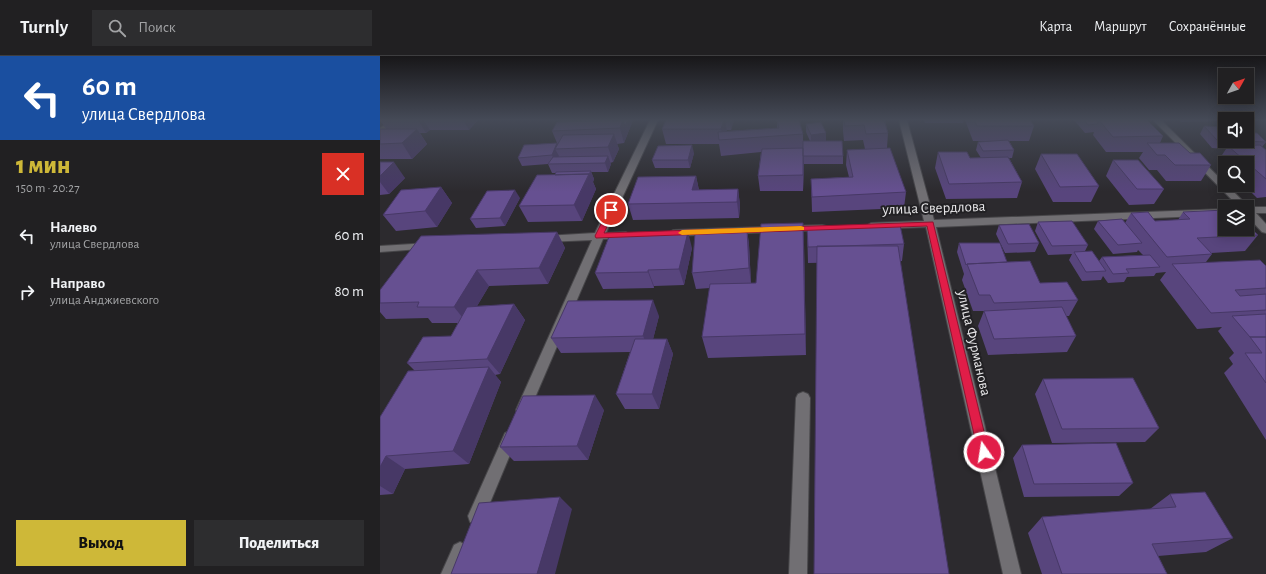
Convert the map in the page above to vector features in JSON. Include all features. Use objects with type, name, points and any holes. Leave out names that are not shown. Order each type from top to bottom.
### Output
[{"type":"street","points":[[450,574],[599,236],[643,144]]},
{"type":"street","name":"улица Фурманова","points":[[909,144],[930,224],[1012,574]]},
{"type":"street","points":[[1181,144],[1236,200]]},
{"type":"street","points":[[1254,210],[1266,210]]},
{"type":"street","name":"улица Свердлова","points":[[859,226],[1218,212]]},
{"type":"street","points":[[1254,218],[1266,230]]},
{"type":"street","points":[[662,234],[835,227]]},
{"type":"street","points":[[536,240],[638,234]]},
{"type":"street","points":[[380,249],[443,245]]},
{"type":"street","points":[[798,574],[803,398]]},
{"type":"building","points":[[557,144],[552,155],[518,158],[524,145]]},
{"type":"building","points":[[558,144],[609,144],[608,147],[555,149]]},
{"type":"building","points":[[803,144],[842,144],[843,156],[803,156]]},
{"type":"building","points":[[979,144],[1011,144],[1014,150],[983,151]]},
{"type":"building","points":[[1148,144],[1180,144],[1190,153],[1200,153],[1211,165],[1175,165],[1165,155],[1157,155]]},
{"type":"building","points":[[692,145],[688,160],[652,160],[658,146]]},
{"type":"building","points":[[1254,145],[1260,145],[1266,150],[1266,179],[1254,169],[1254,156],[1240,156],[1230,148],[1254,148]]},
{"type":"building","points":[[803,148],[803,175],[758,176],[762,149]]},
{"type":"building","points":[[890,148],[906,192],[812,197],[811,179],[853,177],[847,150]]},
{"type":"building","points":[[938,152],[967,152],[970,158],[1008,157],[1022,182],[949,184]]},
{"type":"building","points":[[1041,154],[1077,154],[1099,186],[1060,187]]},
{"type":"building","points":[[608,156],[605,163],[548,164],[553,157]]},
{"type":"building","points":[[1113,160],[1138,160],[1164,189],[1137,189]]},
{"type":"building","points":[[380,162],[394,162],[380,176]]},
{"type":"building","points":[[591,171],[589,174],[555,175],[556,172]]},
{"type":"building","points":[[589,174],[574,205],[519,206],[537,175]]},
{"type":"building","points":[[696,176],[692,190],[738,189],[737,202],[628,204],[638,177]]},
{"type":"building","points":[[441,187],[425,211],[383,215],[401,190]]},
{"type":"building","points":[[515,190],[500,218],[470,219],[487,191]]},
{"type":"building","points":[[1218,210],[1218,236],[1238,236],[1197,238],[1212,254],[1167,257],[1131,213],[1148,212],[1155,221],[1190,219],[1183,212]]},
{"type":"building","points":[[1122,219],[1142,243],[1118,245],[1098,221]]},
{"type":"building","points":[[1072,221],[1088,245],[1052,246],[1038,222]]},
{"type":"building","points":[[803,223],[805,334],[702,337],[710,284],[756,283],[761,224]]},
{"type":"building","points":[[1029,224],[1039,243],[1008,244],[999,225]]},
{"type":"building","points":[[900,225],[904,244],[808,247],[807,227]]},
{"type":"building","points":[[747,229],[749,268],[692,273],[695,233]]},
{"type":"building","points":[[557,232],[539,268],[477,270],[454,307],[417,307],[419,302],[380,303],[380,290],[421,236]]},
{"type":"building","points":[[688,232],[679,269],[648,270],[648,272],[595,273],[610,234]]},
{"type":"building","points":[[959,243],[1000,243],[1007,262],[966,265]]},
{"type":"building","points":[[817,246],[898,246],[949,574],[814,574]]},
{"type":"building","points":[[1092,251],[1106,271],[1086,272],[1074,252]]},
{"type":"building","points":[[1150,255],[1160,267],[1126,269],[1129,273],[1113,274],[1102,257]]},
{"type":"building","points":[[1260,260],[1266,266],[1266,288],[1235,290],[1240,296],[1266,294],[1266,310],[1211,313],[1172,264]]},
{"type":"building","points":[[1030,261],[1040,283],[1067,282],[1078,300],[994,303],[990,295],[979,295],[967,264]]},
{"type":"building","points":[[653,300],[643,336],[551,338],[568,301]]},
{"type":"building","points":[[514,304],[487,359],[407,363],[423,337],[451,336],[467,307]]},
{"type":"building","points":[[1062,307],[1076,336],[994,339],[984,311]]},
{"type":"building","points":[[1266,314],[1266,337],[1250,337],[1232,316]]},
{"type":"building","points":[[1250,337],[1266,337],[1266,383],[1245,353],[1262,353]]},
{"type":"building","points":[[635,339],[667,339],[652,394],[616,394]]},
{"type":"building","points":[[489,367],[453,451],[386,456],[380,467],[380,417],[408,371]]},
{"type":"building","points":[[1133,378],[1159,428],[1062,429],[1043,379]]},
{"type":"building","points":[[595,395],[577,446],[500,447],[523,396]]},
{"type":"building","points":[[1116,443],[1133,483],[1034,484],[1022,445]]},
{"type":"building","points":[[1205,492],[1233,538],[1152,544],[1167,574],[1062,574],[1042,517],[1176,507],[1170,494]]},
{"type":"building","points":[[560,497],[537,574],[451,574],[479,503]]},
{"type":"slow traffic","points":[[682,233],[801,228]]},
{"type":"route","points":[[611,210],[599,236],[930,224],[984,452]]}]
